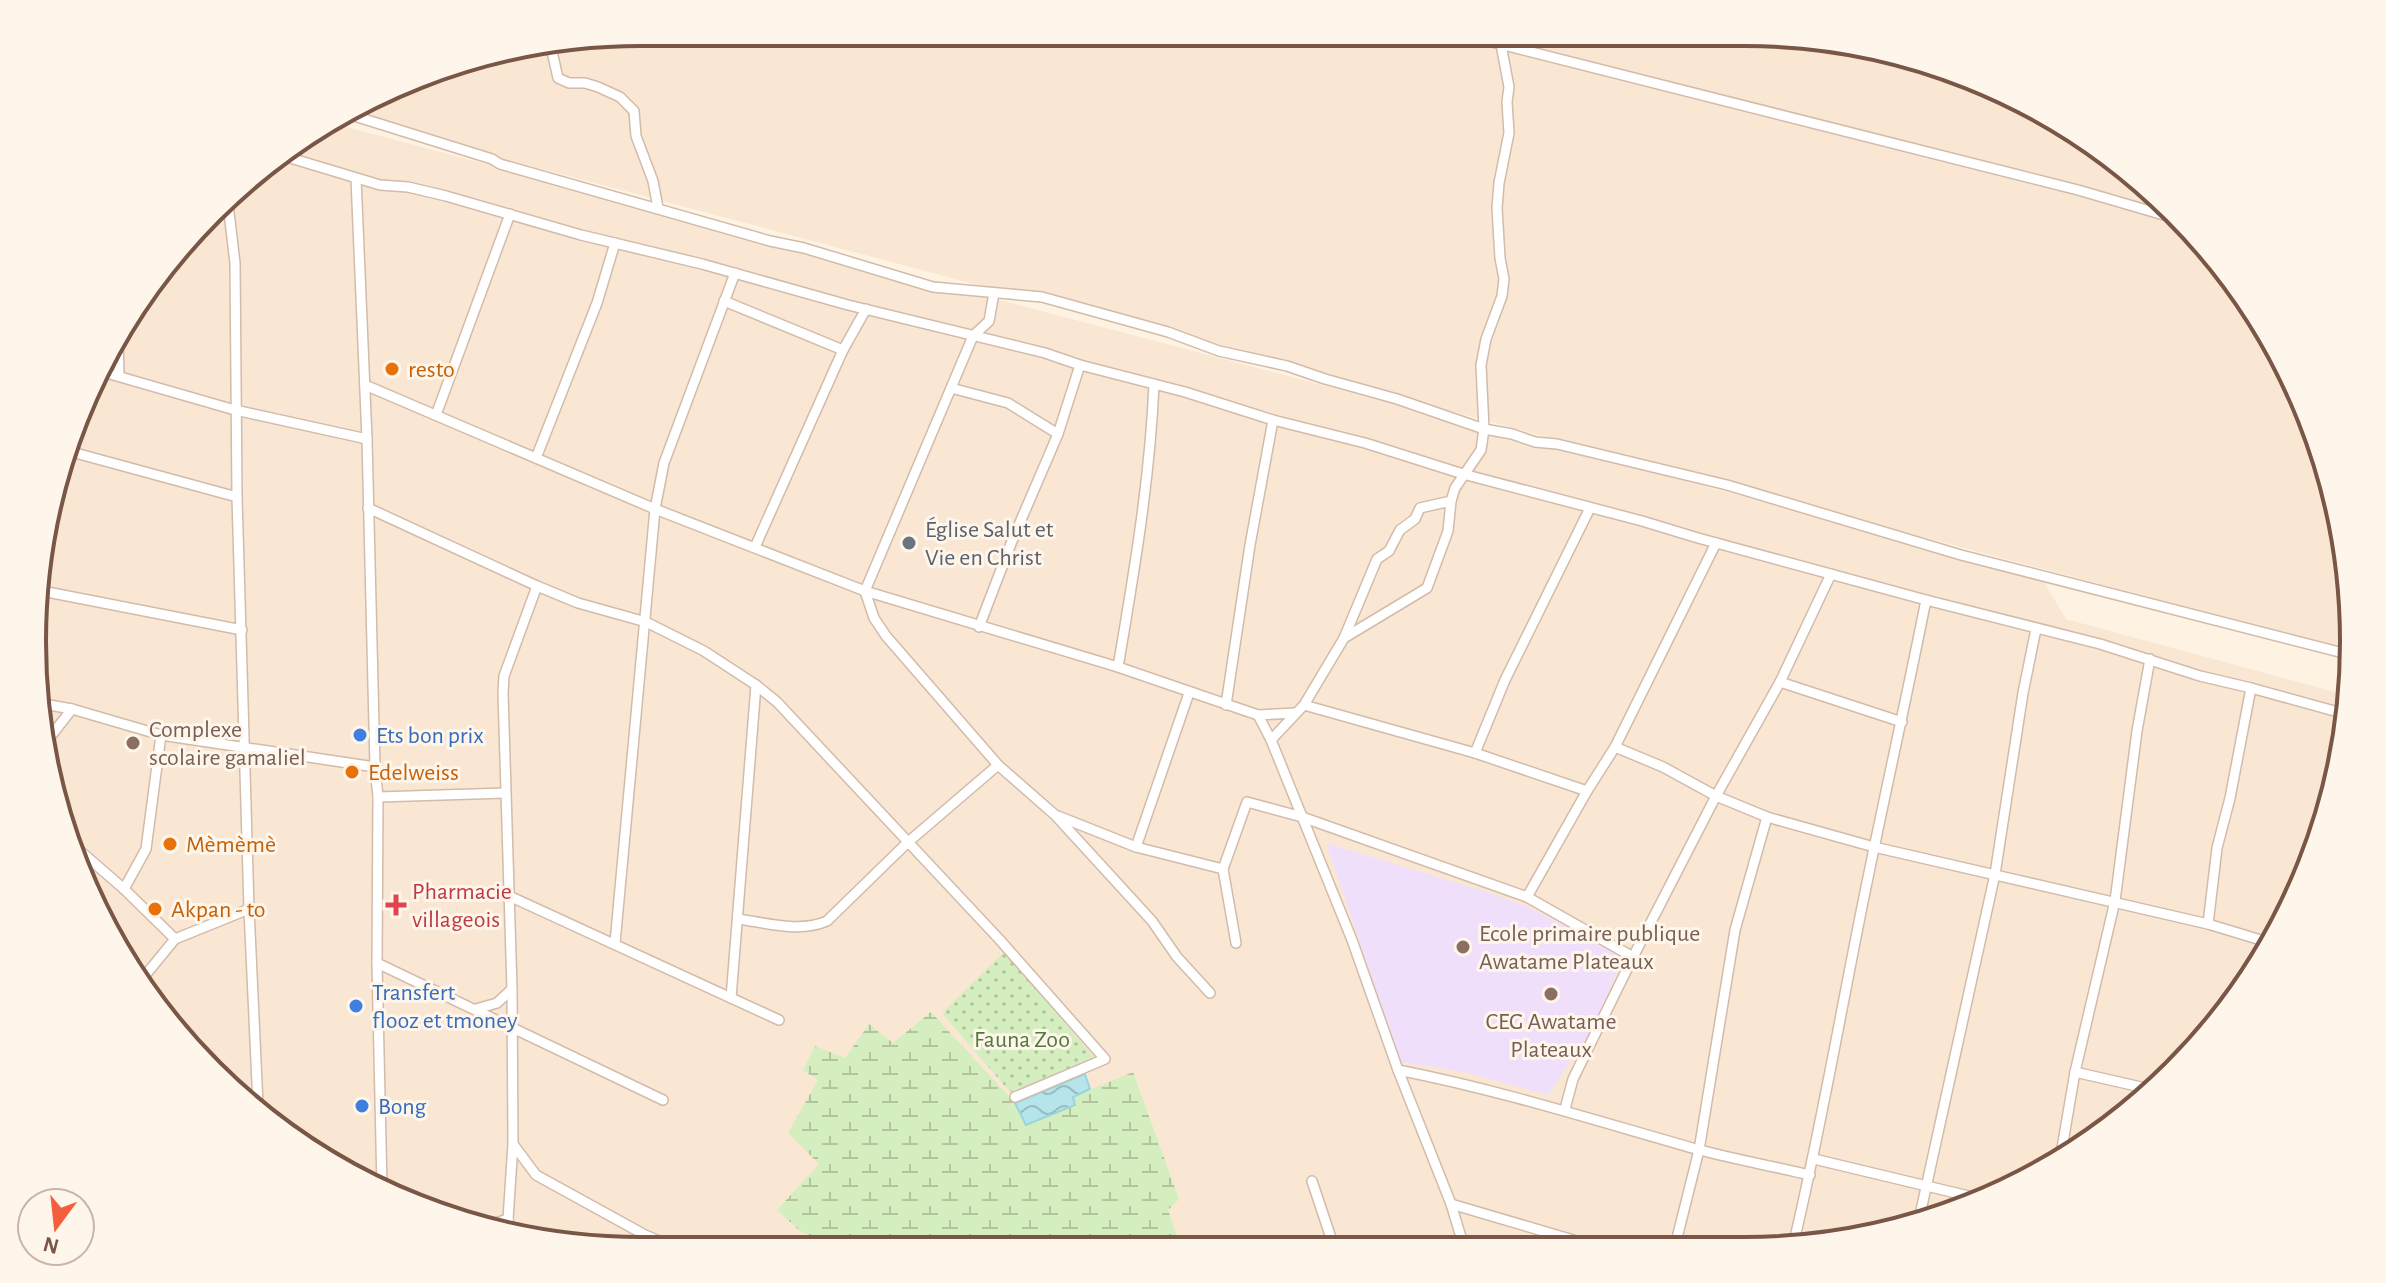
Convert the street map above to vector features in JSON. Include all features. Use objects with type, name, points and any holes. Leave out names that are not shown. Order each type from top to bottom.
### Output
[{"type":"street","points":[[1344,638],[1427,588],[1448,531],[1455,488],[1481,450],[1484,429],[1481,365],[1486,339],[1502,296],[1504,279],[1497,208],[1509,133],[1509,87],[1502,46]]},
{"type":"street","points":[[1510,46],[2078,190],[2159,214]]},
{"type":"street","points":[[552,53],[558,78],[569,83],[598,87],[620,97],[634,111],[636,136],[653,181],[658,208]]},
{"type":"street","points":[[359,118],[500,164],[933,287],[1042,297],[1168,332],[1219,351],[1287,366],[1484,429],[1702,479],[1961,555],[2340,652]]},
{"type":"street","points":[[293,159],[380,185],[408,187],[446,196],[866,309],[1045,353],[1273,420],[1365,443],[1463,474],[2100,644],[2213,680],[2336,711]]},
{"type":"street","points":[[356,178],[378,797],[377,963],[382,1178]]},
{"type":"street","points":[[229,212],[235,263],[237,497],[258,1096]]},
{"type":"street","points":[[436,415],[510,214]]},
{"type":"street","points":[[536,458],[597,303],[615,243]]},
{"type":"street","points":[[615,943],[655,509],[664,463],[735,273]]},
{"type":"street","points":[[994,293],[989,321],[973,336],[865,591],[874,618],[886,636],[998,765],[1055,815],[1152,921],[1177,957],[1210,993]]},
{"type":"street","points":[[724,301],[843,350]]},
{"type":"street","points":[[755,547],[843,350],[866,309]]},
{"type":"street","points":[[118,357],[119,376]]},
{"type":"street","points":[[979,627],[1058,434],[1080,365]]},
{"type":"street","points":[[109,374],[235,410],[367,439]]},
{"type":"street","points":[[1118,667],[1152,441],[1154,384]]},
{"type":"street","points":[[365,385],[655,509],[865,591],[1118,667],[1258,715],[1296,713]]},
{"type":"street","points":[[951,388],[1008,403],[1058,434]]},
{"type":"street","points":[[1226,705],[1273,420]]},
{"type":"street","points":[[77,453],[237,497]]},
{"type":"street","points":[[1271,740],[1304,705],[1344,638],[1377,559],[1389,551],[1400,530],[1415,519],[1420,508],[1451,501]]},
{"type":"street","points":[[368,508],[537,586],[646,622],[704,651],[756,685],[797,722],[1009,949],[1105,1059],[1015,1097]]},
{"type":"street","points":[[1475,753],[1505,680],[1590,508]]},
{"type":"street","points":[[1527,897],[1615,747],[1716,543]]},
{"type":"street","points":[[1565,1109],[1573,1079],[1633,957],[1716,796],[1780,682],[1831,574]]},
{"type":"street","points":[[508,1222],[513,1144],[512,989],[507,895],[504,676],[537,586]]},
{"type":"street","points":[[48,592],[242,630]]},
{"type":"street","points":[[1796,1235],[1814,1159],[1874,847],[1926,600]]},
{"type":"street","points":[[1922,1210],[1995,874],[2036,629]]},
{"type":"street","points":[[2063,1144],[2075,1072],[2115,901],[2137,731],[2150,659]]},
{"type":"street","points":[[1780,682],[1902,722]]},
{"type":"street","points":[[731,998],[756,685]]},
{"type":"street","points":[[2208,924],[2217,848],[2251,688]]},
{"type":"street","points":[[1136,847],[1189,693]]},
{"type":"street","points":[[50,705],[161,735],[375,767]]},
{"type":"street","points":[[1304,705],[1475,753],[1587,791]]},
{"type":"street","points":[[53,733],[72,709]]},
{"type":"street","points":[[1258,715],[1352,940],[1461,1237]]},
{"type":"street","points":[[124,889],[146,849],[161,735]]},
{"type":"street","points":[[1615,747],[1767,817],[1874,847],[2115,901],[2260,940]]},
{"type":"street","points":[[738,919],[800,927],[827,921],[907,843],[998,765]]},
{"type":"street","points":[[378,797],[505,793]]},
{"type":"street","points":[[1236,943],[1223,869],[1247,802],[1302,817],[1527,897],[1633,957]]},
{"type":"street","points":[[1055,815],[1136,847],[1223,869]]},
{"type":"street","points":[[1677,1237],[1699,1150],[1735,930],[1767,817]]},
{"type":"street","points":[[86,856],[175,939]]},
{"type":"street","points":[[507,895],[779,1020]]},
{"type":"street","points":[[147,973],[175,939],[249,909]]},
{"type":"street","points":[[377,963],[663,1100]]},
{"type":"street","points":[[476,1009],[497,1003],[512,989]]},
{"type":"street","points":[[1398,1070],[1463,1083],[1565,1109],[1699,1150],[1810,1175]]},
{"type":"street","points":[[2075,1072],[2140,1087]]},
{"type":"street","points":[[513,1144],[536,1175],[650,1237]]},
{"type":"street","points":[[1814,1159],[1964,1195]]},
{"type":"street","points":[[1312,1181],[1331,1237]]},
{"type":"street","points":[[1451,1204],[1563,1237]]},
{"type":"street","points":[[503,1221],[508,1219]]},
{"type":"shaded area","points":[[1744,46],[1822,51],[1899,66],[2008,107],[2075,146],[2166,220],[2217,279],[2240,311],[2279,378],[2308,450],[2329,525],[2339,603],[2340,648],[356,119],[414,91],[487,66],[525,57],[603,47]]},
{"type":"shaded area","points":[[344,126],[2040,575],[2066,619],[2338,693],[2329,758],[2320,796],[2279,905],[2240,972],[2192,1034],[2137,1089],[2075,1137],[2008,1176],[1899,1217],[1822,1232],[1744,1237],[642,1237],[603,1236],[525,1226],[450,1205],[378,1176],[311,1137],[279,1114],[220,1063],[146,972],[107,905],[66,796],[51,719],[46,642],[51,564],[66,487],[91,414],[126,344],[169,279],[220,220],[279,169]]},
{"type":"shaded area","points":[[1326,843],[1528,907],[1619,955],[1621,961],[1594,1026],[1548,1095],[1464,1072],[1401,1062]]},
{"type":"green space","name":"Fauna Zoo","points":[[1005,951],[1095,1059],[1010,1092],[942,1013]]},
{"type":"green space","points":[[931,1012],[1015,1103],[1026,1125],[1075,1104],[1073,1097],[1133,1072],[1179,1199],[1168,1210],[1177,1237],[811,1237],[800,1231],[777,1210],[819,1164],[788,1133],[818,1080],[803,1070],[815,1046],[845,1058],[869,1024],[893,1043]]},
{"type":"water","points":[[1085,1074],[1090,1089],[1073,1097],[1075,1105],[1026,1125],[1015,1103]]},
{"type":"place","name":"resto","points":[[392,369]]},
{"type":"place","name":"Église Salut et Vie en Christ","points":[[909,543]]},
{"type":"place","name":"Ets bon prix","points":[[360,735]]},
{"type":"place","name":"Complexe scolaire gamaliel","points":[[133,743]]},
{"type":"place","name":"Edelweiss","points":[[352,772]]},
{"type":"place","name":"Mèmèmè","points":[[170,844]]},
{"type":"place","name":"Pharmacie villageois","points":[[396,905]]},
{"type":"place","name":"Akpan - to","points":[[155,909]]},
{"type":"place","name":"Ecole primaire publique Awatame Plateaux","points":[[1463,947]]},
{"type":"place","name":"CEG Awatame Plateaux","points":[[1551,994]]},
{"type":"place","name":"Transfert flooz et tmoney","points":[[356,1006]]},
{"type":"place","name":"Bong","points":[[362,1106]]}]
